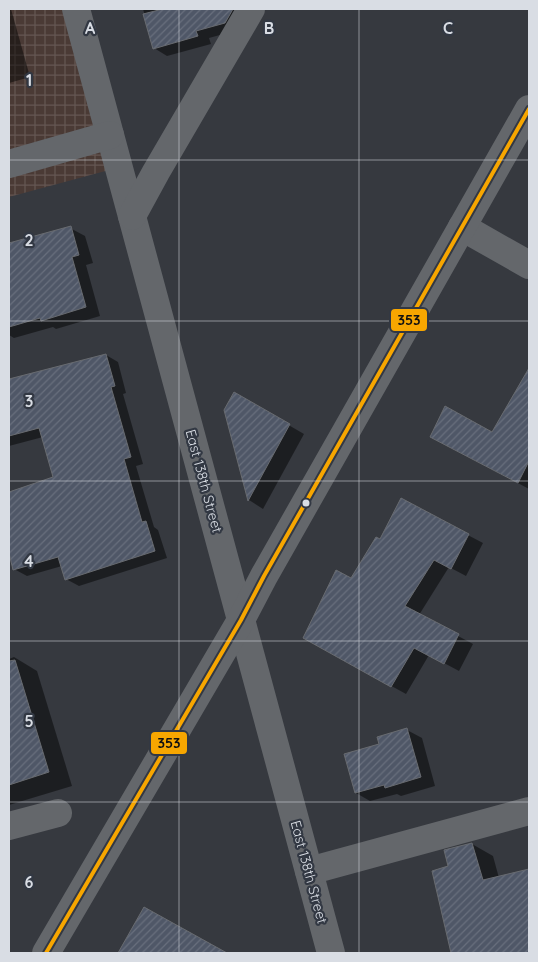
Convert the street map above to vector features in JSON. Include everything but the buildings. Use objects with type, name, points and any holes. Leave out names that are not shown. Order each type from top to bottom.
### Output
[{"type":"street","name":"East 138th Street","points":[[76,9],[331,953]]},
{"type":"street","points":[[132,216],[251,9]]},
{"type":"street","points":[[46,953],[241,620],[264,576],[529,109]]},
{"type":"street","points":[[9,164],[110,135]]},
{"type":"street","points":[[462,227],[529,265]]},
{"type":"street","points":[[309,871],[529,811]]},
{"type":"street","points":[[9,826],[58,813]]},
{"type":"shaded area","points":[[9,9],[81,9],[124,166],[9,197]]},
{"type":"transit line","name":"353","points":[[46,953],[241,620],[264,576],[529,109]]}]
